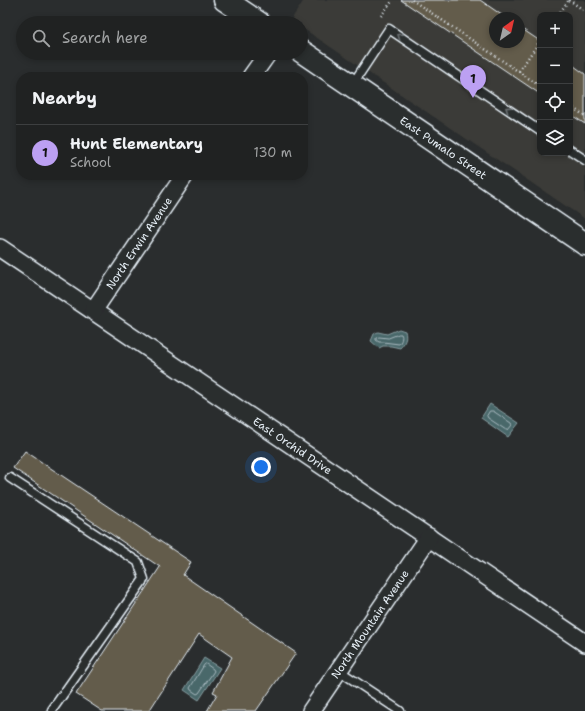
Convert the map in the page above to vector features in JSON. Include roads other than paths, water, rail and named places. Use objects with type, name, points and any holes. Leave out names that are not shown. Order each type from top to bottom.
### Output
[{"type":"street","points":[[225,0],[249,16]]},
{"type":"street","name":"East Pumalo Street","points":[[308,56],[585,244]]},
{"type":"street","points":[[255,72],[263,60]]},
{"type":"street","name":"North Erwin Avenue","points":[[93,311],[182,180]]},
{"type":"street","name":"East Orchid Drive","points":[[0,248],[585,643]]},
{"type":"street","name":"North Mountain Avenue","points":[[311,711],[428,537]]},
{"type":"lane","points":[[352,85],[389,29],[537,128]]},
{"type":"lane","points":[[573,152],[585,160]]},
{"type":"lane","points":[[10,478],[138,562],[144,579],[52,711]]},
{"type":"lane","points":[[338,670],[400,711]]},
{"type":"water","points":[[399,329],[405,331],[406,336],[400,348],[383,346],[379,348],[371,341],[374,334],[378,332],[387,334]]},
{"type":"water","points":[[490,404],[519,423],[508,437],[481,418]]},
{"type":"water","points":[[204,658],[220,668],[199,700],[184,690]]},
{"type":"place","name":"Hunt Elementary","points":[[473,98]]}]
